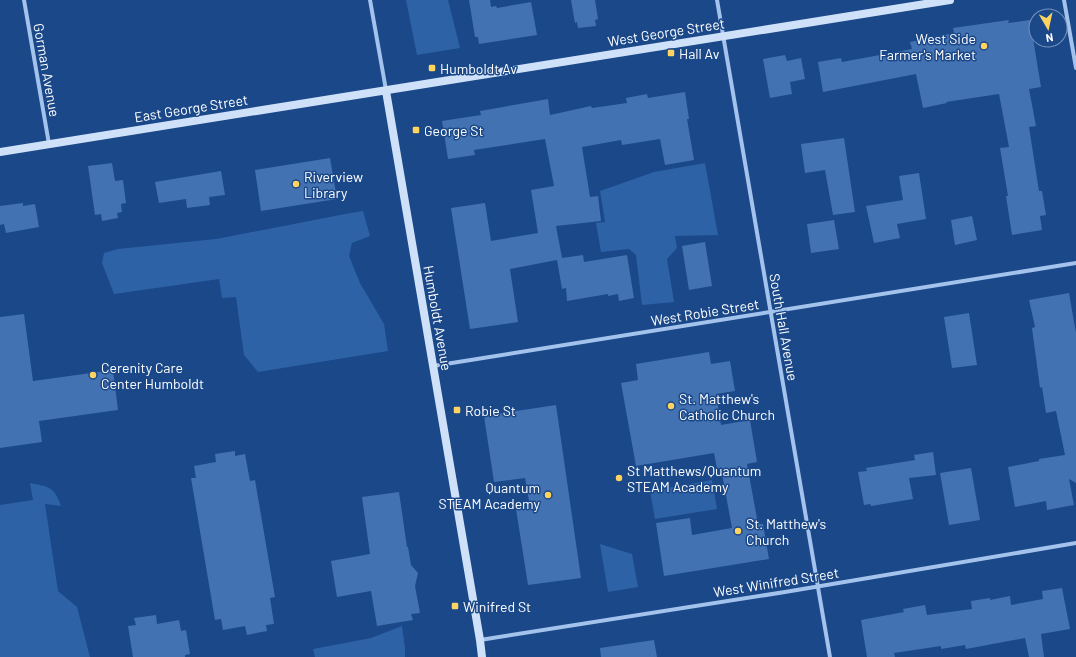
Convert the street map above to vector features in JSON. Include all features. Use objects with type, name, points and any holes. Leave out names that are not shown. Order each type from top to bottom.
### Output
[{"type":"street","name":"Gorman Avenue","points":[[24,0],[50,145]]},
{"type":"street","name":"Humboldt Avenue","points":[[370,0],[482,657]]},
{"type":"street","name":"South Hall Avenue","points":[[717,0],[830,657]]},
{"type":"street","name":"West George Street","points":[[386,91],[950,0]]},
{"type":"street","points":[[1064,0],[1076,68]]},
{"type":"street","name":"East George Street","points":[[0,152],[386,91]]},
{"type":"street","name":"West Robie Street","points":[[433,366],[1076,263]]},
{"type":"street","name":"West Winifred Street","points":[[480,640],[1076,543]]},
{"type":"shaded area","points":[[406,0],[448,0],[460,48],[417,55]]},
{"type":"shaded area","points":[[705,163],[718,235],[675,236],[677,248],[667,259],[674,302],[642,305],[636,255],[629,249],[601,252],[596,223],[605,222],[600,191],[654,172]]},
{"type":"shaded area","points":[[363,211],[370,236],[352,243],[349,256],[360,283],[384,324],[388,351],[258,372],[244,355],[236,297],[222,298],[219,279],[114,294],[102,263],[104,253],[118,249],[216,239]]},
{"type":"shaded area","points":[[712,480],[717,509],[655,519],[650,491]]},
{"type":"shaded area","points":[[30,483],[50,488],[56,495],[61,506],[45,504],[58,591],[77,607],[90,657],[0,657],[0,505],[33,500]]},
{"type":"shaded area","points":[[600,544],[632,554],[638,587],[608,592]]},
{"type":"shaded area","points":[[402,626],[405,657],[315,657],[313,649],[371,638]]},
{"type":"building","points":[[469,0],[490,0],[491,7],[496,6],[497,8],[531,2],[537,35],[479,44],[478,37],[475,37]]},
{"type":"building","points":[[571,0],[595,0],[598,19],[595,20],[596,26],[578,28],[577,22],[575,23]]},
{"type":"building","points":[[1009,20],[1008,23],[1028,20],[1028,48],[1035,48],[1041,87],[1029,89],[1036,126],[1029,127],[1039,191],[1042,191],[1046,215],[1040,216],[1042,230],[1012,235],[1006,196],[1008,196],[1000,148],[1009,147],[999,94],[946,102],[947,103],[923,108],[916,74],[823,92],[818,62],[841,58],[842,62],[912,49],[910,42],[954,33],[953,28]]},
{"type":"building","points":[[785,55],[787,61],[801,58],[805,79],[790,82],[792,94],[770,98],[763,59]]},
{"type":"building","points":[[685,92],[689,119],[687,119],[694,160],[665,165],[660,139],[622,145],[621,140],[582,147],[590,197],[598,196],[601,221],[556,226],[562,258],[583,255],[584,262],[627,255],[634,298],[619,301],[618,294],[608,296],[608,294],[567,301],[566,288],[562,289],[557,260],[510,269],[518,322],[470,329],[451,208],[485,203],[491,241],[538,233],[531,190],[554,186],[545,139],[474,150],[475,155],[448,159],[442,121],[481,115],[480,111],[548,99],[550,115],[591,106],[592,108],[627,103],[626,98],[647,94],[648,98]]},
{"type":"building","points":[[844,138],[855,212],[833,215],[825,170],[805,173],[801,144]]},
{"type":"building","name":"Riverview Library","points":[[330,158],[337,199],[261,211],[255,170]]},
{"type":"building","points":[[112,163],[115,181],[123,180],[126,203],[121,204],[122,212],[117,213],[118,218],[102,221],[101,214],[95,215],[88,166]]},
{"type":"building","points":[[221,171],[225,195],[209,197],[210,205],[187,208],[186,199],[159,203],[155,182]]},
{"type":"building","points":[[919,173],[926,219],[897,224],[900,238],[874,243],[866,206],[903,200],[899,176]]},
{"type":"building","points":[[23,203],[23,206],[35,204],[39,227],[6,233],[4,224],[0,225],[0,206]]},
{"type":"building","points":[[972,216],[977,240],[955,245],[951,220]]},
{"type":"building","points":[[834,220],[839,249],[811,253],[807,224]]},
{"type":"building","points":[[705,242],[712,286],[689,290],[682,246]]},
{"type":"building","points":[[1069,293],[1076,333],[1076,483],[1069,479],[1074,505],[1047,510],[1046,501],[1015,507],[1008,467],[1039,461],[1039,459],[1065,455],[1056,411],[1046,413],[1042,387],[1040,388],[1032,328],[1035,327],[1029,300]]},
{"type":"building","points":[[969,313],[977,365],[952,368],[944,317]]},
{"type":"building","name":"Cerenity Care Center Humboldt","points":[[24,314],[33,381],[113,370],[118,410],[39,421],[42,442],[0,448],[0,317]]},
{"type":"building","name":"St. Matthew's Catholic Church","points":[[709,352],[711,364],[730,361],[735,391],[716,394],[721,425],[750,420],[757,462],[747,464],[758,524],[763,524],[769,559],[664,576],[656,523],[690,518],[692,535],[732,528],[721,468],[717,469],[714,453],[636,466],[621,383],[638,380],[636,364]]},
{"type":"building","name":"Quantum STEAM Academy","points":[[556,405],[581,578],[528,585],[516,509],[530,507],[525,478],[494,482],[484,416]]},
{"type":"building","points":[[235,451],[235,456],[245,454],[250,481],[255,480],[275,597],[270,598],[274,624],[266,625],[267,631],[247,635],[245,626],[223,630],[221,619],[215,620],[191,478],[196,478],[194,466],[216,462],[215,454]]},
{"type":"building","points":[[933,452],[936,475],[909,478],[913,499],[871,506],[870,504],[864,505],[858,472],[867,471],[866,468],[915,460],[914,455]]},
{"type":"building","points":[[971,468],[980,520],[949,525],[940,473]]},
{"type":"building","points":[[399,492],[411,565],[418,573],[415,586],[420,613],[411,614],[413,620],[377,626],[371,591],[337,597],[331,561],[370,554],[362,497]]},
{"type":"building","points":[[1062,588],[1070,629],[1041,634],[1044,657],[1029,657],[1025,638],[966,649],[965,645],[941,649],[941,646],[894,653],[895,657],[867,657],[861,620],[904,612],[903,609],[925,605],[927,615],[972,609],[971,601],[990,598],[990,600],[1010,596],[1011,605],[1043,599],[1042,591]]},
{"type":"building","points":[[156,615],[157,624],[179,620],[181,631],[186,630],[190,654],[185,655],[185,657],[133,657],[128,626],[136,625],[134,618]]},
{"type":"building","points":[[654,640],[657,657],[601,657],[600,648]]},
{"type":"place","name":"West Side Farmer's Market","points":[[984,46]]},
{"type":"place","name":"Hall Av","points":[[671,53]]},
{"type":"place","name":"Humboldt Av","points":[[432,68]]},
{"type":"place","name":"George St","points":[[416,130]]},
{"type":"place","name":"Riverview Library","points":[[296,184]]},
{"type":"place","name":"Cerenity Care Center Humboldt","points":[[93,375]]},
{"type":"place","name":"St. Matthew's Catholic Church","points":[[671,406]]},
{"type":"place","name":"Robie St","points":[[457,410]]},
{"type":"place","name":"St Matthews/Quantum STEAM Academy","points":[[619,478]]},
{"type":"place","name":"Quantum STEAM Academy","points":[[548,495]]},
{"type":"place","name":"St. Matthew's Church","points":[[738,531]]},
{"type":"place","name":"Winifred St","points":[[455,606]]}]
